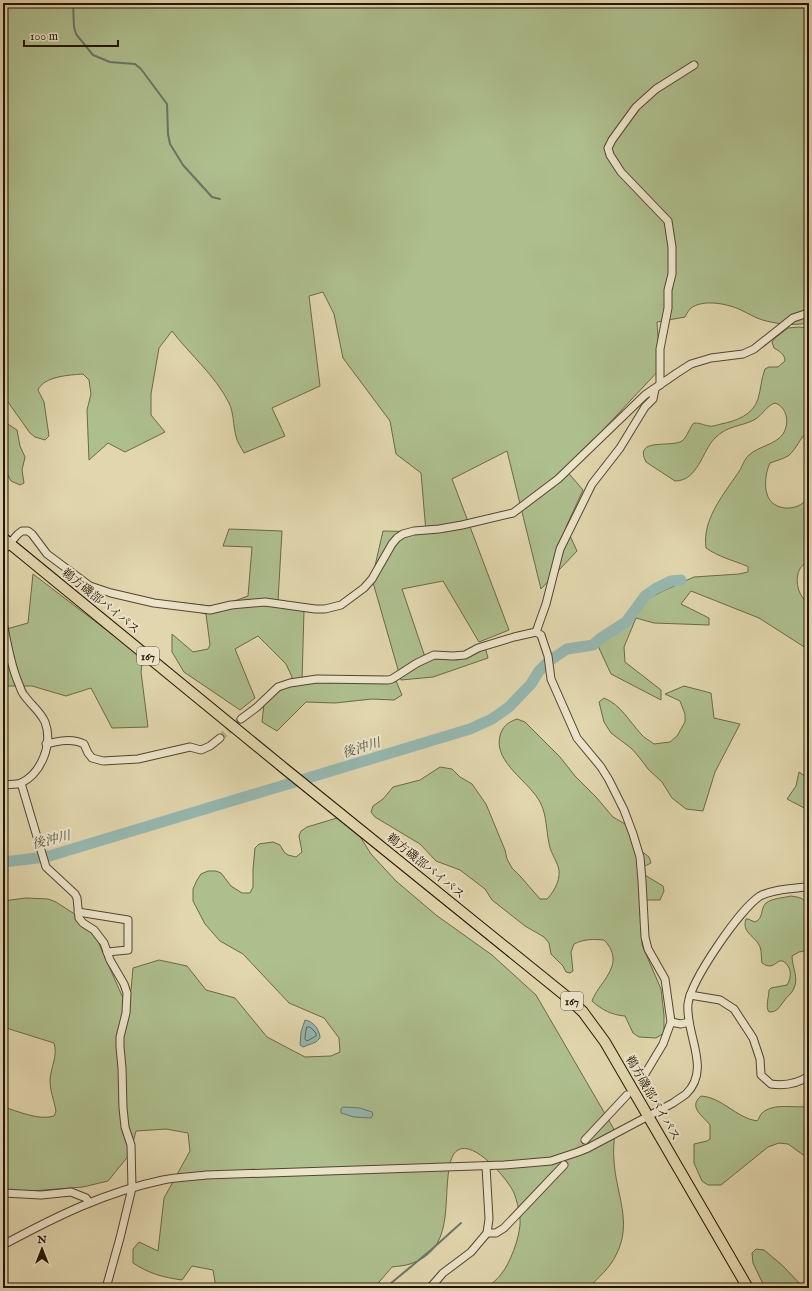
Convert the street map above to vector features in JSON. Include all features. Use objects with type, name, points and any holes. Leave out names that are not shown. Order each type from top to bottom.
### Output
[{"type":"highway","name":"鵜方磯部バイパス","points":[[7,541],[285,769],[567,997],[583,1012],[602,1037],[748,1288]]},
{"type":"street","points":[[536,632],[546,604],[560,549],[592,484],[620,448],[645,407],[653,399],[658,387],[660,349],[668,308],[668,290],[672,274],[672,247],[668,221],[621,172],[610,155],[608,148],[612,140],[636,107],[656,89],[694,65]]},
{"type":"street","points":[[3,551],[7,541],[22,531],[28,531],[47,554],[90,586],[111,594],[154,603],[210,610],[231,605],[265,602],[325,609],[341,606],[364,588],[372,579],[392,544],[403,534],[414,531],[462,526],[513,513],[558,479],[645,395],[691,364],[711,358],[743,354],[754,349],[793,318],[809,314]]},
{"type":"street","points":[[3,622],[17,681],[24,695],[39,712],[45,723],[46,744],[42,761],[32,774],[21,783],[3,785]]},
{"type":"street","points":[[241,718],[278,687],[290,683],[317,678],[388,680],[392,679],[417,662],[434,655],[465,655],[478,648],[514,637],[536,632],[541,635],[544,641],[552,679],[577,738],[601,766],[624,810],[633,834],[641,868],[645,937],[648,949],[665,979],[671,1022],[663,1044],[642,1079]]},
{"type":"street","points":[[46,744],[72,740],[78,741],[84,744],[92,758],[104,761],[138,759],[190,747],[201,750],[210,746],[220,738]]},
{"type":"street","points":[[21,783],[46,867],[78,898],[79,918],[83,923],[94,930],[104,943],[127,993],[126,1013],[120,1037],[120,1052],[123,1108],[131,1145],[132,1188],[106,1288]]},
{"type":"street","points":[[3,1245],[51,1219],[89,1202],[165,1179],[206,1175],[530,1164],[566,1157],[588,1148],[673,1103],[685,1094],[692,1086],[696,1077],[698,1062],[689,1022],[688,1004],[690,994],[721,940],[753,901],[762,895],[809,885]]},
{"type":"street","points":[[78,912],[128,920],[128,950],[107,952]]},
{"type":"street","points":[[690,994],[720,1000],[734,1009],[753,1038],[760,1059],[760,1074],[771,1084],[789,1085],[797,1083],[809,1076]]},
{"type":"street","points":[[671,1022],[682,1024],[689,1022]]},
{"type":"street","points":[[585,1140],[627,1095]]},
{"type":"street","points":[[487,1233],[496,1233],[504,1228],[564,1165]]},
{"type":"street","points":[[430,1288],[443,1273],[471,1252],[487,1233],[489,1219],[486,1166]]},
{"type":"street","points":[[3,1193],[41,1195],[71,1192],[86,1198],[89,1202]]},
{"type":"green space","points":[[3,3],[809,3],[809,323],[789,324],[769,322],[737,308],[716,303],[695,306],[690,309],[685,317],[657,322],[660,369],[602,431],[564,468],[583,490],[566,527],[577,551],[541,589],[507,451],[452,479],[509,630],[479,642],[443,581],[402,589],[425,657],[458,660],[485,647],[488,658],[433,677],[401,680],[372,579],[383,531],[426,532],[421,473],[396,454],[390,421],[343,358],[334,314],[323,292],[309,296],[320,386],[272,408],[285,436],[244,453],[238,442],[229,403],[217,383],[172,331],[159,348],[151,394],[151,415],[165,432],[125,452],[108,443],[89,460],[87,410],[91,394],[89,380],[83,374],[51,379],[41,385],[38,390],[44,402],[49,436],[45,440],[35,437],[30,433],[3,395]]},
{"type":"green space","points":[[788,328],[809,328],[809,431],[788,456],[770,463],[766,486],[769,499],[777,506],[782,508],[793,508],[798,506],[809,496],[809,562],[799,570],[797,584],[802,597],[810,609],[809,650],[759,618],[691,591],[681,604],[709,618],[709,625],[654,623],[636,618],[624,647],[625,662],[661,690],[661,700],[611,674],[598,646],[623,629],[648,599],[663,591],[694,577],[748,572],[747,566],[721,556],[706,548],[707,528],[715,508],[749,455],[757,449],[776,441],[783,434],[787,420],[785,412],[775,403],[769,406],[754,420],[729,428],[720,434],[710,444],[694,471],[683,480],[675,481],[646,462],[643,454],[645,449],[649,446],[677,443],[682,441],[694,423],[713,426],[738,419],[748,413],[756,405],[765,369],[769,367],[778,367],[785,361],[783,355],[774,348],[772,342]]},
{"type":"green space","points":[[3,421],[17,430],[20,446],[25,457],[22,470],[24,483],[20,485],[11,481],[3,466]]},
{"type":"green space","points":[[229,529],[282,531],[278,601],[304,610],[302,681],[396,681],[402,695],[394,700],[372,699],[335,703],[306,702],[277,731],[262,722],[265,695],[290,682],[292,677],[286,664],[258,636],[235,649],[255,698],[240,710],[184,672],[172,652],[172,634],[193,652],[208,649],[210,645],[206,614],[183,608],[184,603],[218,607],[248,596],[252,547],[223,546]]},
{"type":"green space","points":[[33,574],[143,658],[141,672],[148,727],[112,728],[91,688],[66,696],[32,686],[3,686],[3,630],[28,623]]},
{"type":"green space","points":[[684,686],[711,693],[714,718],[740,724],[715,772],[703,811],[686,809],[672,798],[662,782],[648,769],[631,748],[611,733],[604,722],[599,702],[604,698],[610,701],[624,714],[642,735],[654,744],[670,742],[677,736],[685,722],[685,714],[680,701],[665,694]]},
{"type":"green space","points":[[517,719],[525,722],[560,757],[575,776],[613,817],[625,824],[640,850],[649,857],[651,863],[643,867],[643,874],[663,886],[664,891],[660,900],[648,900],[641,903],[642,945],[661,989],[664,1015],[664,1033],[656,1038],[639,1037],[633,1033],[625,1016],[607,1012],[592,1001],[611,970],[613,964],[611,950],[604,940],[581,941],[574,944],[571,952],[573,971],[570,973],[566,972],[563,966],[551,954],[549,943],[544,937],[525,926],[492,900],[485,889],[460,870],[436,861],[420,844],[375,817],[371,812],[373,806],[383,799],[393,787],[420,780],[440,767],[452,769],[460,777],[472,784],[486,804],[505,850],[507,859],[512,868],[540,899],[547,899],[557,884],[559,870],[551,852],[543,809],[536,796],[507,764],[499,746],[500,736],[504,727],[508,723]]},
{"type":"green space","points":[[799,772],[809,779],[808,810],[787,799],[796,786]]},
{"type":"green space","points":[[337,818],[349,819],[371,854],[396,881],[436,915],[492,955],[536,995],[615,1131],[615,1173],[623,1220],[621,1243],[616,1255],[604,1273],[588,1288],[487,1288],[505,1269],[511,1257],[519,1231],[519,1214],[514,1193],[505,1179],[490,1162],[473,1151],[465,1148],[456,1151],[451,1161],[447,1183],[444,1225],[434,1248],[424,1257],[410,1264],[392,1267],[374,1288],[216,1288],[213,1270],[192,1266],[182,1280],[156,1274],[133,1263],[133,1249],[139,1242],[158,1251],[164,1198],[190,1151],[188,1133],[166,1129],[136,1131],[130,1154],[108,1181],[83,1187],[31,1191],[3,1190],[3,1107],[28,1115],[42,1117],[54,1116],[56,1111],[51,1092],[50,1080],[55,1057],[54,1043],[3,1027],[3,901],[26,898],[48,899],[56,902],[76,915],[92,928],[123,998],[131,990],[133,968],[159,960],[187,966],[206,990],[235,998],[267,1037],[305,1057],[331,1056],[340,1052],[339,1038],[324,1018],[289,1003],[243,954],[220,941],[205,924],[193,901],[193,889],[201,874],[208,871],[216,871],[221,873],[231,886],[242,893],[250,893],[253,887],[255,848],[259,844],[273,842],[280,845],[284,852],[288,855],[296,857],[302,852],[299,836],[301,831],[307,827]]},
{"type":"green space","points":[[791,896],[803,899],[808,906],[810,918],[809,950],[799,952],[792,956],[796,976],[794,988],[778,1009],[769,1012],[767,1005],[769,990],[771,988],[787,985],[790,979],[790,969],[783,961],[779,961],[771,966],[767,966],[762,963],[760,947],[747,931],[745,924],[746,919],[755,922],[758,920],[761,916],[764,905],[769,901]]},
{"type":"green space","points":[[701,1096],[716,1100],[742,1116],[757,1121],[762,1113],[772,1108],[809,1106],[809,1159],[788,1144],[779,1143],[768,1147],[721,1185],[708,1185],[702,1181],[694,1163],[694,1144],[710,1139],[710,1125],[696,1107],[697,1100]]},
{"type":"green space","points":[[756,1249],[764,1250],[782,1265],[804,1288],[765,1288],[753,1263],[752,1253]]},
{"type":"water","points":[[305,1020],[316,1026],[320,1038],[316,1042],[303,1047],[300,1045],[301,1032]]},
{"type":"water","points":[[343,1107],[360,1108],[372,1112],[373,1115],[371,1118],[354,1117],[341,1113],[341,1109]]},
{"type":"waterway","points":[[73,3],[74,27],[76,34],[93,55],[110,62],[135,64],[141,69],[167,104],[168,134],[170,144],[183,165],[212,197],[220,199]]},
{"type":"waterway","name":"後沖川","points":[[3,862],[46,857],[470,729],[492,719],[509,707],[531,684],[539,671],[549,661],[567,649],[593,645],[626,622],[645,596],[671,581],[681,580]]},
{"type":"waterway","points":[[388,1288],[390,1284],[461,1223]]},
{"type":"tunnel","points":[[220,738],[241,719]]},
{"type":"tunnel","points":[[564,1165],[585,1140]]}]
